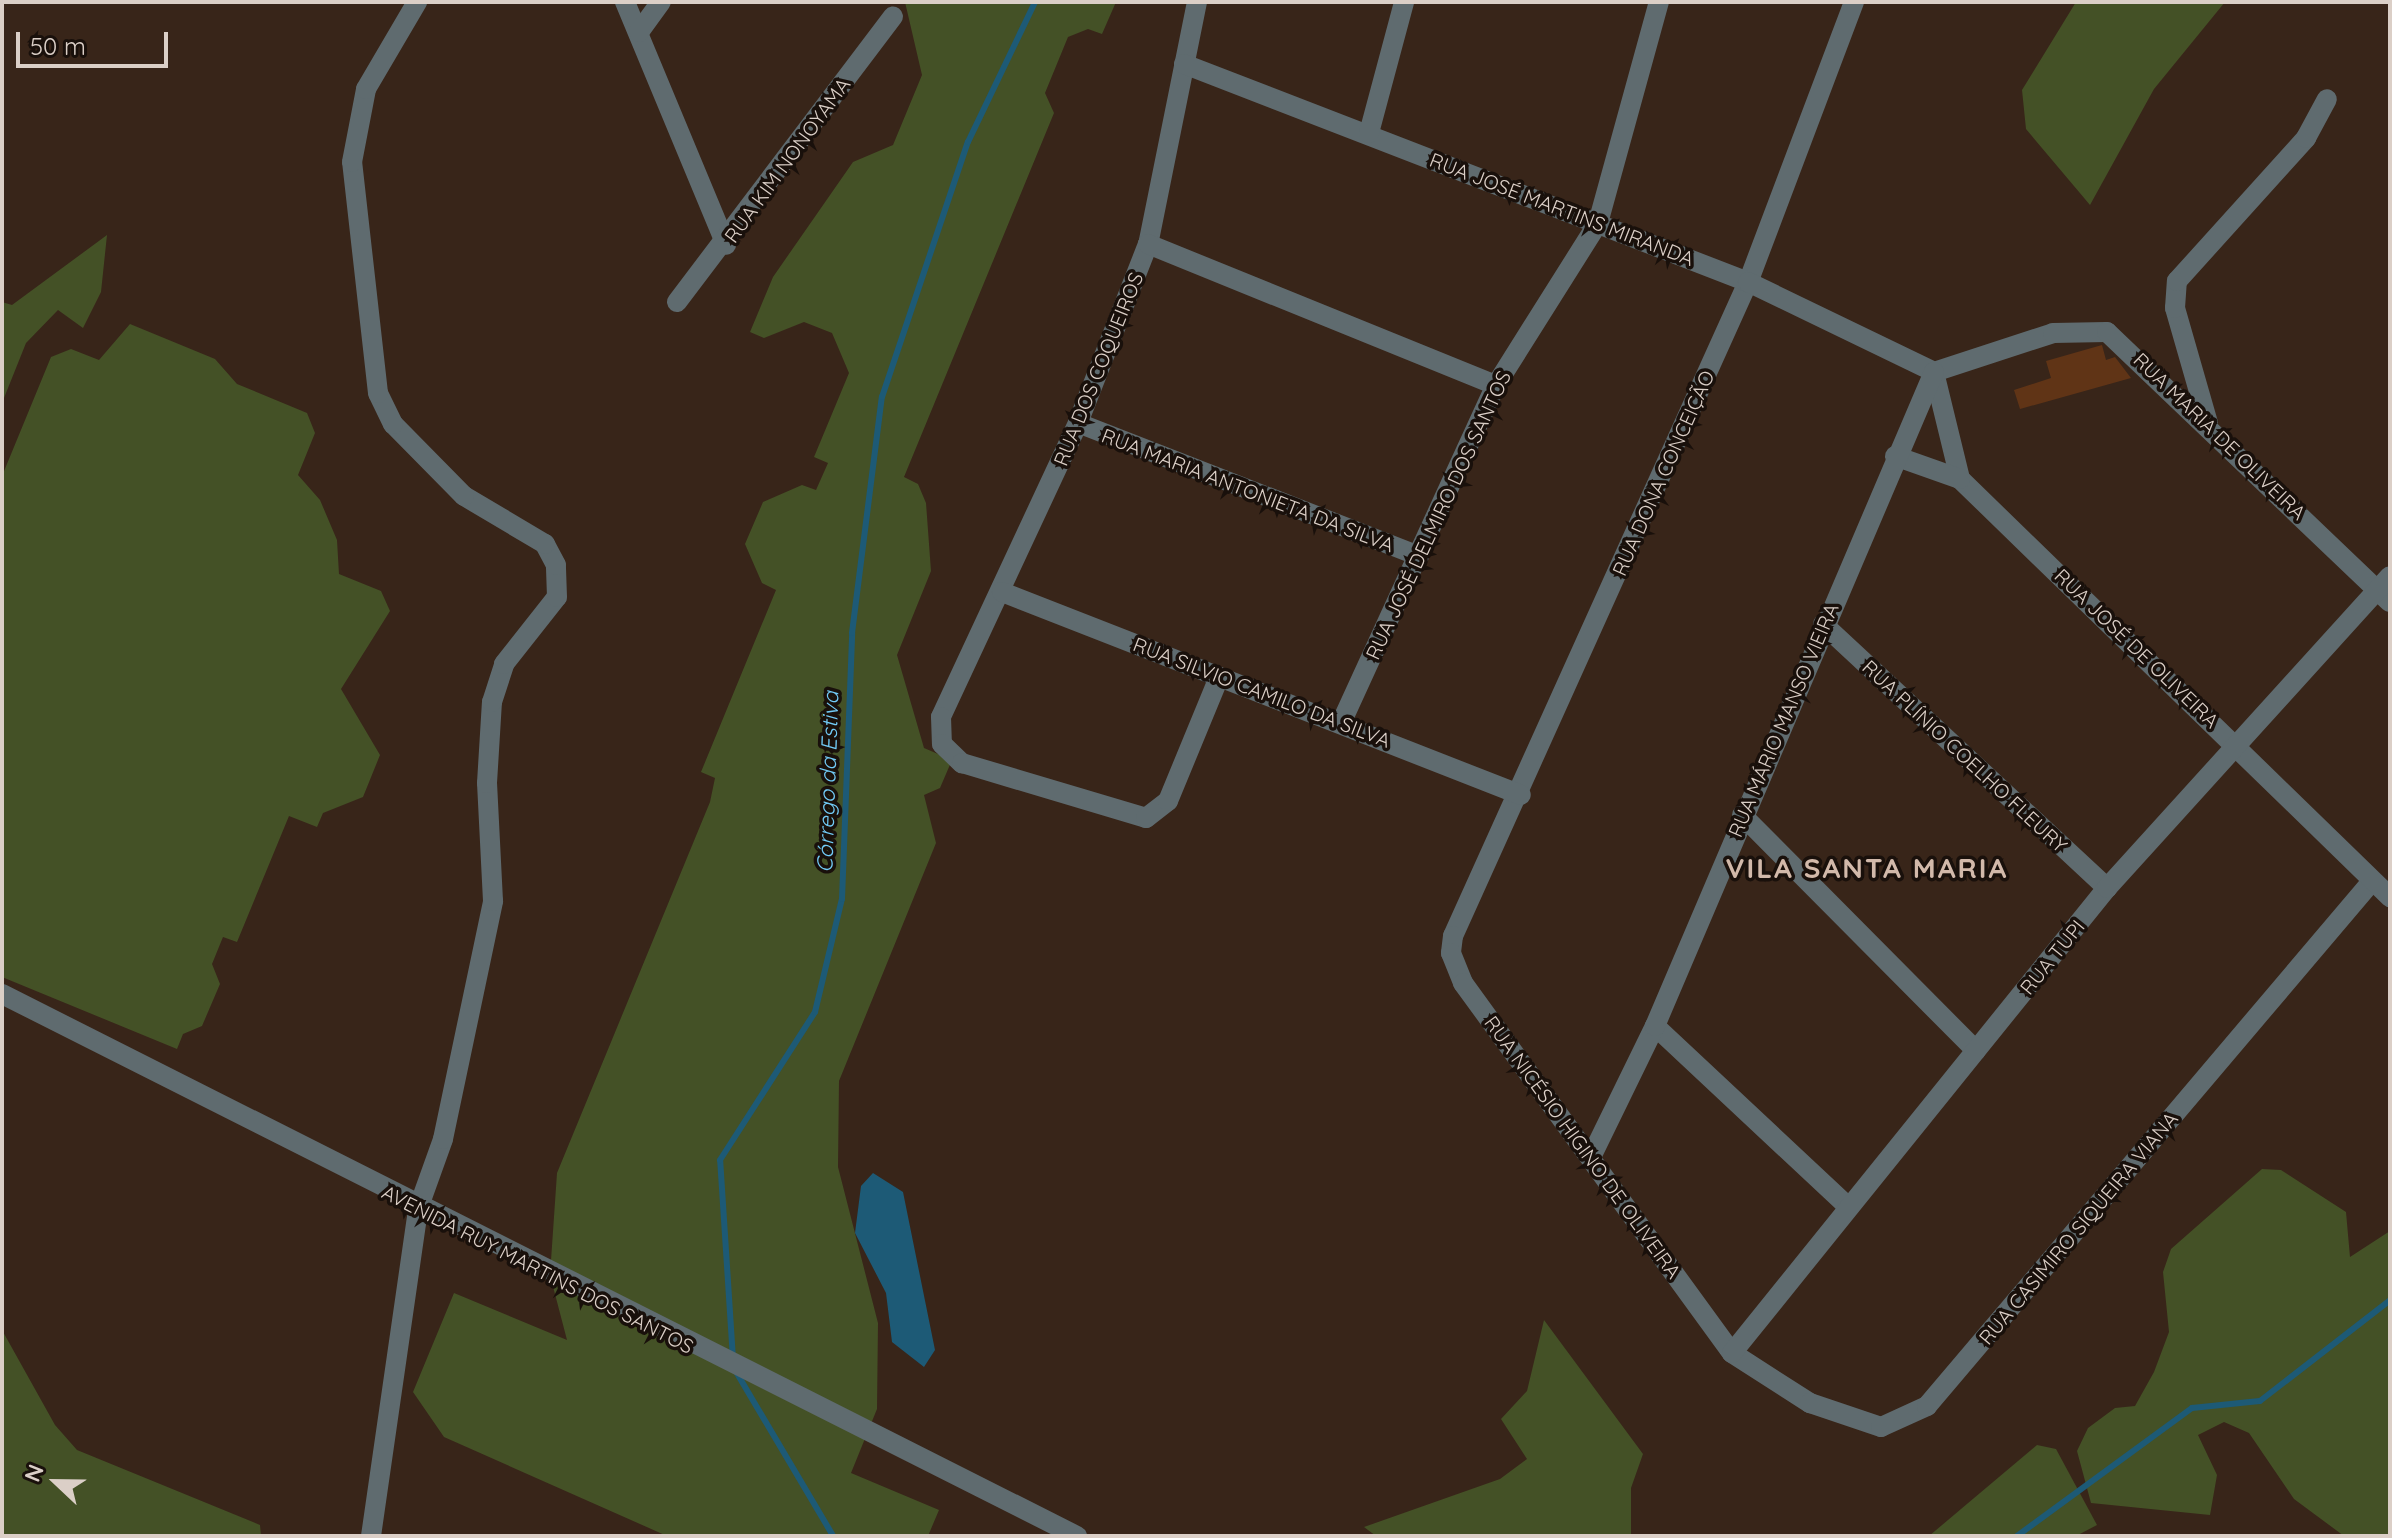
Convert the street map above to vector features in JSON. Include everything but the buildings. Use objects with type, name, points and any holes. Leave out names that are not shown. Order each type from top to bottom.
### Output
[{"type":"street","points":[[371,1536],[418,1209],[450,1111],[493,901],[487,783],[492,702],[504,664],[557,597],[556,565],[545,544],[464,496],[393,424],[378,393],[352,162],[366,89],[417,2]]},
{"type":"street","points":[[625,2],[726,245]]},
{"type":"street","points":[[639,32],[661,2]]},
{"type":"street","name":"RUA DOS COQUEIROS","points":[[1197,2],[1148,244],[1078,423],[1002,592],[941,717],[942,744],[962,763],[1146,818],[1168,801],[1219,677]]},
{"type":"street","points":[[1369,133],[1404,2]]},
{"type":"street","name":"RUA JOSÉ DELMIRO DOS SANTOS","points":[[1342,721],[1496,385],[1598,223],[1659,2]]},
{"type":"street","name":"RUA DONA CONCEIÇÃO","points":[[1453,936],[1521,795],[1748,282],[1854,2]]},
{"type":"street","name":"RUA KIM NONOYAMA","points":[[677,302],[726,245],[893,16]]},
{"type":"street","name":"RUA JOSÉ MARTINS MIRANDA","points":[[1184,64],[1748,282],[1934,372]]},
{"type":"street","points":[[2208,425],[2175,308],[2177,281],[2306,138],[2327,99]]},
{"type":"street","points":[[1148,244],[1496,385]]},
{"type":"street","name":"RUA MARIA DE OLIVEIRA","points":[[1934,372],[2083,327],[2135,351],[2208,425],[2386,590]]},
{"type":"street","points":[[1934,372],[1960,479]]},
{"type":"street","name":"RUA MÁRIO MANSO VIEIRA","points":[[1592,1155],[1655,1026],[1823,624],[1934,372]]},
{"type":"street","name":"RUA MARIA ANTONIETA DA SILVA","points":[[1078,423],[1419,556]]},
{"type":"street","points":[[1895,456],[1960,479]]},
{"type":"street","name":"RUA JOSÉ DE OLIVEIRA","points":[[1960,479],[2236,743],[2390,897]]},
{"type":"street","name":"RUA TUPI","points":[[1732,1353],[1846,1205],[1976,1051],[2107,888],[2236,743],[2386,590]]},
{"type":"street","name":"RUA SILVIO CAMILO DA SILVA","points":[[1002,592],[1219,677],[1342,721],[1521,795]]},
{"type":"street","name":"RUA PLÍNIO COELHO FLEURY","points":[[1823,624],[2107,888]]},
{"type":"street","points":[[1742,815],[1976,1051]]},
{"type":"street","name":"RUA CASIMIRO SIQUEIRA VIANA","points":[[1732,1353],[1850,1423],[1881,1427],[1927,1406],[2372,881]]},
{"type":"street","name":"RUA NICÉSIO HIGINO DE OLIVEIRA","points":[[1453,936],[1451,953],[1463,983],[1592,1155],[1732,1353]]},
{"type":"street","name":"AVENIDA RUY MARTINS DOS SANTOS","points":[[2,994],[418,1209],[1077,1536]]},
{"type":"street","points":[[1655,1026],[1846,1205]]},
{"type":"green space","points":[[905,2],[1116,2],[1102,34],[1088,29],[1068,37],[1045,93],[1054,113],[904,477],[918,484],[926,503],[931,571],[897,655],[924,748],[952,760],[940,788],[924,795],[936,843],[839,1081],[838,1167],[878,1323],[877,1409],[851,1473],[939,1510],[928,1536],[667,1536],[444,1437],[413,1392],[454,1293],[567,1340],[550,1275],[557,1173],[710,802],[715,778],[701,772],[776,590],[762,583],[745,544],[763,502],[802,485],[816,490],[828,463],[814,457],[849,373],[832,333],[804,322],[764,338],[750,332],[773,277],[853,162],[893,145],[922,75]]},
{"type":"green space","points":[[2076,2],[2225,2],[2154,89],[2090,205],[2026,129],[2022,90]]},
{"type":"green space","points":[[107,235],[101,292],[83,328],[58,310],[26,343],[2,403],[2,302],[12,305]]},
{"type":"green space","points":[[130,324],[215,359],[237,384],[307,413],[315,433],[298,475],[320,500],[337,540],[339,574],[381,591],[390,611],[341,689],[380,755],[363,797],[323,813],[317,827],[289,816],[237,942],[223,937],[212,964],[220,984],[202,1026],[183,1034],[177,1049],[2,977],[2,476],[51,357],[71,349],[99,360]]},
{"type":"green space","points":[[2262,1169],[2281,1170],[2346,1212],[2350,1257],[2390,1231],[2390,1536],[2344,1536],[2294,1499],[2249,1433],[2224,1422],[2198,1435],[2217,1475],[2210,1515],[2091,1503],[2077,1451],[2088,1428],[2115,1408],[2135,1406],[2154,1372],[2169,1332],[2163,1272],[2171,1249]]},
{"type":"green space","points":[[1544,1320],[1643,1454],[1631,1488],[1631,1536],[1376,1536],[1364,1527],[1500,1479],[1527,1459],[1501,1419],[1527,1391]]},
{"type":"green space","points":[[2,1330],[55,1425],[77,1450],[260,1525],[261,1536],[2,1536]]},
{"type":"green space","points":[[2037,1445],[2056,1449],[2097,1525],[2076,1536],[1929,1536]]},
{"type":"water","points":[[873,1173],[903,1192],[935,1350],[924,1367],[892,1342],[886,1293],[855,1233],[861,1186]]},
{"type":"waterway","name":"Córrego da Estiva","points":[[733,1359],[720,1160],[815,1012],[842,899],[852,633],[882,397],[968,142],[1035,2]]},
{"type":"waterway","points":[[2017,1536],[2192,1408],[2260,1401],[2390,1300]]},
{"type":"waterway","name":"Córrego da Estiva","points":[[735,1370],[833,1536]]},
{"type":"district","name":"VILA SANTA MARIA","points":[[1867,868]]}]
